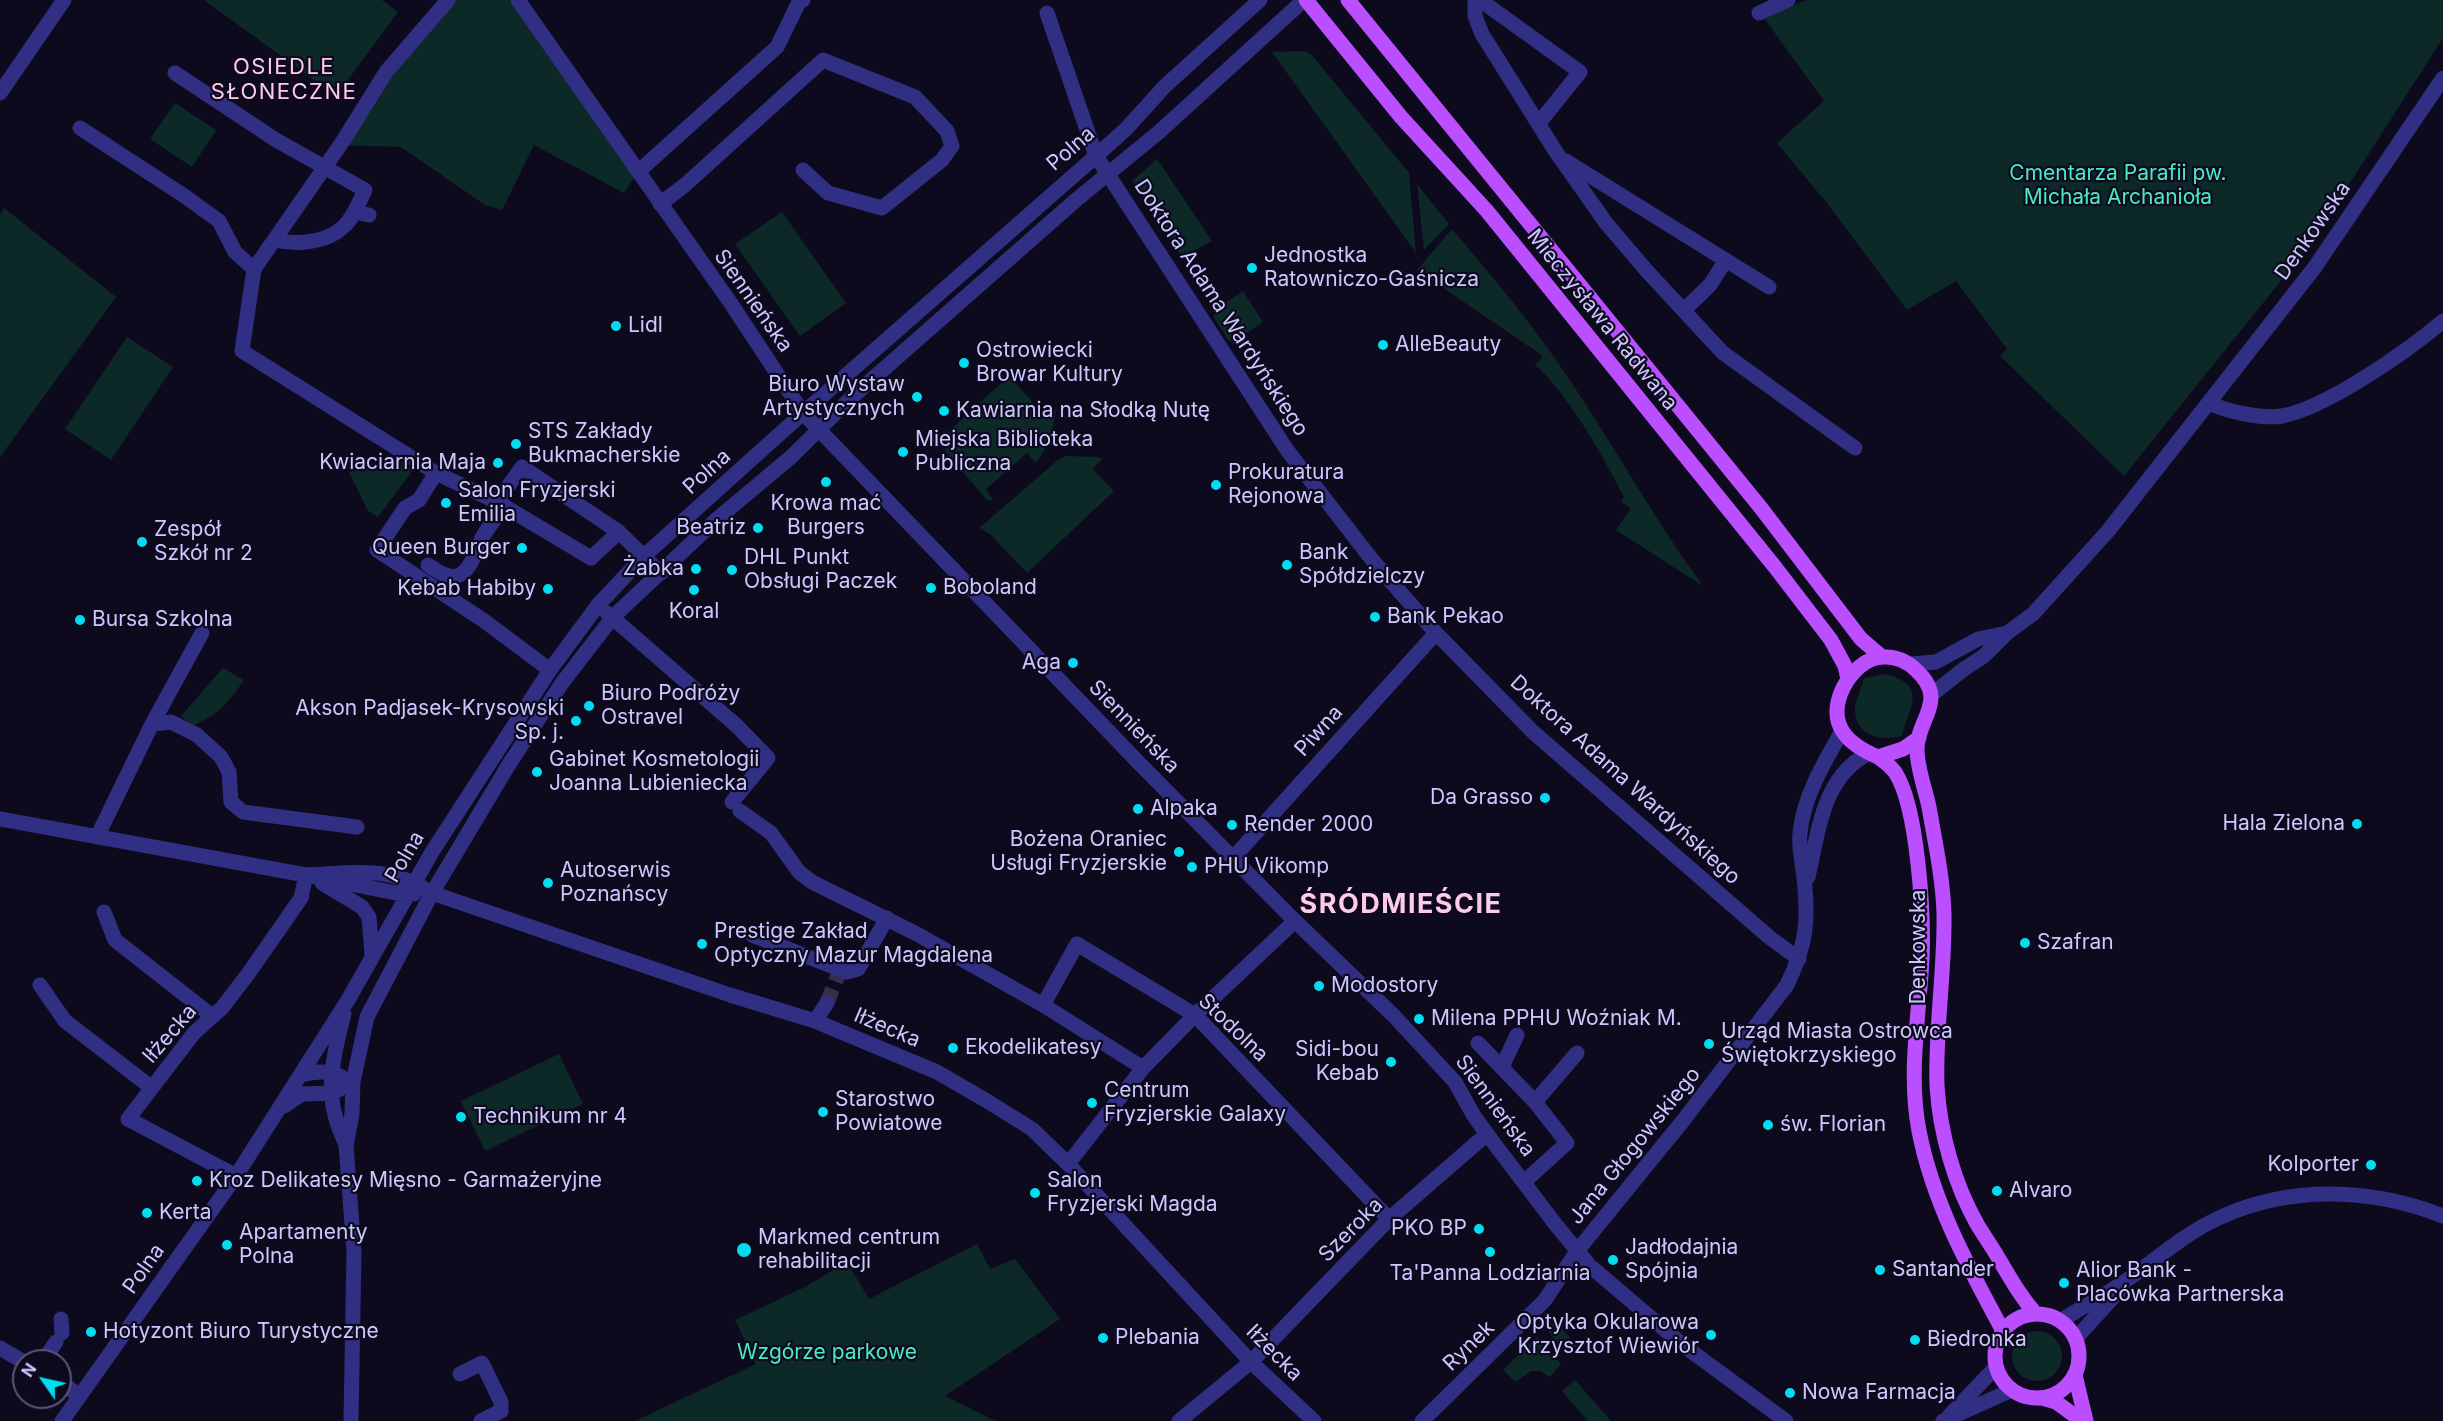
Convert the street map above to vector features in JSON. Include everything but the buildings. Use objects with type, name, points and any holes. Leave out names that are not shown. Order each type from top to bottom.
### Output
[{"type":"main road","name":"Mieczysława Radwana","points":[[1305,0],[1401,117],[1487,211],[1775,567],[1831,640],[1845,666],[1848,679]]},
{"type":"main road","name":"Mieczysława Radwana","points":[[1353,3],[1761,508],[1861,639],[1881,656]]},
{"type":"main road","points":[[1881,656],[1910,664],[1923,678],[1930,695],[1929,713],[1919,738],[1903,749],[1873,755],[1856,747],[1842,731],[1838,723],[1837,706],[1848,679],[1864,663],[1881,656]]},
{"type":"main road","name":"Denkowska","points":[[1919,738],[1917,759],[1936,844],[1944,912],[1937,1086],[1942,1126],[1959,1187],[1977,1224],[2012,1283],[2036,1314]]},
{"type":"main road","name":"Denkowska","points":[[1873,755],[1895,772],[1906,799],[1918,870],[1922,958],[1914,1060],[1914,1094],[1919,1132],[1944,1214],[2003,1331]]},
{"type":"main road","points":[[2042,1398],[2056,1394],[2067,1386],[2075,1375],[2079,1363],[2079,1351],[2075,1339],[2060,1322],[2049,1316],[2036,1314],[2018,1319],[2003,1331],[1997,1342],[1996,1367],[2001,1379],[2012,1390],[2025,1397],[2056,1402],[2084,1421]]},
{"type":"main road","points":[[2075,1375],[2084,1421]]},
{"type":"street","points":[[0,93],[64,0]]},
{"type":"street","points":[[448,0],[386,72],[324,168],[254,269],[242,351],[436,473],[500,504],[591,558],[618,532]]},
{"type":"street","name":"Siennieńska","points":[[518,0],[732,305],[803,413],[1138,762],[1234,857],[1294,921],[1394,1016],[1455,1082],[1487,1134],[1590,1266],[1684,1346],[1786,1421]]},
{"type":"street","name":"Polna","points":[[62,1421],[236,1176],[348,1000],[410,888],[550,670],[598,605],[644,556],[1126,129],[1166,86],[1260,0]]},
{"type":"street","name":"Polna","points":[[346,1145],[352,1114],[353,1082],[367,1017],[432,893],[534,726],[562,683],[613,617],[717,519],[906,350],[1076,200],[1231,68],[1305,0]]},
{"type":"street","points":[[1475,0],[1475,16],[1482,34],[1561,158],[1606,223],[1723,352],[1855,448]]},
{"type":"street","points":[[1480,0],[1580,72],[1539,123]]},
{"type":"street","points":[[1759,13],[1788,0]]},
{"type":"street","points":[[639,171],[777,46],[800,1]]},
{"type":"street","points":[[1047,13],[1096,156]]},
{"type":"street","points":[[660,204],[685,185],[823,60],[915,97],[947,131],[952,146],[942,159],[882,208],[828,194],[803,170]]},
{"type":"street","points":[[175,73],[276,140],[365,190],[361,213],[330,236],[292,244],[275,240]]},
{"type":"street","name":"Denkowska","points":[[1930,695],[1984,657],[2007,633],[2033,614],[2089,554],[2315,267],[2443,78]]},
{"type":"street","points":[[80,128],[183,195],[219,222],[235,252],[254,269]]},
{"type":"street","name":"Doktora Adama Wardyńskiego","points":[[1096,156],[1297,463],[1373,561],[1436,633],[1533,732],[1769,936],[1799,959]]},
{"type":"street","points":[[1561,158],[1769,287]]},
{"type":"street","points":[[1684,310],[1710,285],[1726,260]]},
{"type":"street","points":[[2210,403],[2219,408],[2240,413],[2280,417],[2298,411],[2340,392],[2374,371],[2443,321]]},
{"type":"street","points":[[428,565],[444,575],[455,577],[463,573],[480,548],[482,538],[522,467],[618,532],[661,573]]},
{"type":"street","points":[[436,473],[419,500],[405,508],[377,550],[483,620],[550,670]]},
{"type":"street","points":[[598,605],[737,726],[768,758],[736,807],[771,833],[799,872],[812,882],[887,918],[1042,1005],[1143,1068]]},
{"type":"street","points":[[97,837],[152,724],[202,633]]},
{"type":"street","name":"Piwna","points":[[1234,857],[1436,633]]},
{"type":"street","name":"Denkowska","points":[[1910,664],[1936,662],[1978,639],[2007,633]]},
{"type":"street","points":[[520,716],[534,726]]},
{"type":"street","points":[[152,724],[171,722],[197,735],[221,757],[229,772],[231,802],[243,812],[357,827]]},
{"type":"street","points":[[1805,888],[1799,834],[1805,807],[1814,782],[1842,731]]},
{"type":"street","points":[[1805,888],[1824,808],[1837,779],[1847,766],[1873,755]]},
{"type":"street","name":"Iłżecka","points":[[0,819],[306,874],[432,893],[815,1022],[937,1072],[1032,1129],[1068,1164],[1251,1362],[1314,1421]]},
{"type":"street","name":"Iłżecka","points":[[306,874],[351,898],[362,907],[369,917],[372,955]]},
{"type":"street","name":"Iłżecka","points":[[236,1176],[128,1119],[194,1033],[222,1008],[248,974],[301,898],[306,874]]},
{"type":"street","name":"Jana Głogowskiego","points":[[1545,1300],[1577,1251],[1709,1089],[1787,985],[1799,959],[1807,926],[1805,888]]},
{"type":"street","points":[[104,912],[115,940],[212,1016]]},
{"type":"street","points":[[752,935],[838,972],[847,972],[858,969],[887,918]]},
{"type":"street","points":[[1068,1164],[1143,1068],[1294,921]]},
{"type":"street","name":"Stodolna","points":[[1042,1005],[1077,944],[1195,1015],[1389,1219]]},
{"type":"street","points":[[40,985],[65,1021],[152,1088]]},
{"type":"street","points":[[348,1000],[340,1028],[332,1093],[334,1114],[346,1145],[354,1252],[351,1421]]},
{"type":"street","points":[[815,1022],[827,1003]]},
{"type":"street","points":[[1502,1067],[1517,1035]]},
{"type":"street","points":[[1478,1043],[1536,1102],[1568,1143],[1524,1182]]},
{"type":"street","points":[[1536,1102],[1577,1053]]},
{"type":"street","points":[[301,1075],[312,1072],[334,1073],[353,1082]]},
{"type":"street","name":"Polna","points":[[279,1110],[302,1094],[332,1093],[353,1082]]},
{"type":"street","name":"Szeroka","points":[[1179,1421],[1251,1362],[1389,1219],[1487,1134]]},
{"type":"street","points":[[2060,1322],[2220,1217],[2260,1203],[2295,1195],[2347,1194],[2416,1205],[2443,1216]]},
{"type":"street","points":[[2075,1339],[2132,1276]]},
{"type":"street","name":"Rynek","points":[[1422,1421],[1545,1300]]},
{"type":"street","points":[[49,1349],[59,1331]]},
{"type":"street","points":[[460,1374],[482,1363],[501,1402],[501,1411],[481,1421]]},
{"type":"street","points":[[1945,1420],[1996,1367]]},
{"type":"street","points":[[72,1390],[80,1396]]},
{"type":"street","points":[[1945,1420],[2012,1390]]},
{"type":"green space","points":[[204,0],[382,0],[398,12],[336,96]]},
{"type":"green space","points":[[448,0],[518,0],[639,171],[624,193],[534,145],[502,210],[485,205],[401,147],[338,145]]},
{"type":"green space","name":"Cmentarza Parafii pw. Michała Archanioła","points":[[1806,0],[2443,0],[2443,38],[2312,242],[2124,476],[2000,356],[2007,349],[1956,281],[1907,310],[1827,203],[1777,143],[1824,101],[1764,18]]},
{"type":"green space","points":[[1305,51],[1311,54],[1409,173],[1416,253],[1272,52]]},
{"type":"green space","points":[[175,103],[216,130],[192,167],[150,139]]},
{"type":"green space","points":[[1157,159],[1212,241],[1182,257],[1132,181]]},
{"type":"green space","points":[[1417,184],[1449,224],[1424,250]]},
{"type":"green space","points":[[4,208],[116,297],[0,457],[0,215]]},
{"type":"green space","points":[[782,212],[846,303],[800,336],[735,244]]},
{"type":"green space","points":[[1452,229],[1554,357],[1703,586],[1616,530],[1631,508],[1621,502],[1624,497],[1596,445],[1572,409],[1535,365],[1543,356],[1417,270]]},
{"type":"green space","points":[[1243,291],[1263,322],[1234,342],[1228,340],[1213,316],[1218,308]]},
{"type":"green space","points":[[127,337],[173,367],[111,460],[65,429]]},
{"type":"green space","points":[[1009,376],[1046,417],[1056,409],[1055,417],[1047,444],[1036,463],[1027,453],[986,489],[993,500],[987,500],[946,452],[943,442],[948,432]]},
{"type":"green space","points":[[1066,456],[1102,459],[1093,469],[1114,491],[1027,573],[990,534],[979,528],[1058,460]]},
{"type":"green space","points":[[401,460],[413,470],[378,517],[368,511],[349,472]]},
{"type":"green space","points":[[223,668],[244,680],[222,707],[193,726],[181,716]]},
{"type":"green space","points":[[1886,674],[1899,679],[1912,691],[1913,699],[1902,736],[1886,738],[1871,735],[1860,726],[1856,719],[1855,706],[1864,678]]},
{"type":"green space","points":[[559,1054],[583,1104],[485,1151],[461,1101]]},
{"type":"green space","name":"Wzgórze parkowe","points":[[977,1244],[990,1269],[1015,1259],[1060,1319],[945,1396],[995,1421],[635,1421],[756,1364],[735,1320],[805,1287],[847,1262],[869,1299]]},
{"type":"green space","points":[[1554,1320],[1577,1346],[1567,1355],[1546,1329]]},
{"type":"green space","points":[[2032,1331],[2042,1331],[2055,1338],[2062,1351],[2062,1361],[2055,1374],[2042,1381],[2032,1381],[2023,1377],[2016,1370],[2012,1361],[2012,1351],[2016,1342],[2023,1335]]},
{"type":"green space","points":[[1537,1337],[1561,1364],[1550,1377],[1540,1371],[1531,1371],[1516,1382],[1503,1370]]},
{"type":"green space","points":[[1575,1380],[1611,1421],[1588,1421],[1562,1391]]},
{"type":"tunnel","points":[[827,1003],[838,975]]},
{"type":"place","name":"Jednostka Ratowniczo-Gaśnicza","points":[[1252,268]]},
{"type":"place","name":"Lidl","points":[[616,326]]},
{"type":"place","name":"AlleBeauty","points":[[1383,345]]},
{"type":"place","name":"Ostrowiecki Browar Kultury","points":[[964,363]]},
{"type":"place","name":"Biuro Wystaw Artystycznych","points":[[917,397]]},
{"type":"place","name":"Kawiarnia na Słodką Nutę","points":[[944,411]]},
{"type":"place","name":"STS Zakłady Bukmacherskie","points":[[516,444]]},
{"type":"place","name":"Miejska Biblioteka Publiczna","points":[[903,452]]},
{"type":"place","name":"Kwiaciarnia Maja","points":[[498,463]]},
{"type":"place","name":"Krowa mać Burgers","points":[[826,482]]},
{"type":"place","name":"Prokuratura Rejonowa","points":[[1216,485]]},
{"type":"place","name":"Salon Fryzjerski Emilia","points":[[446,503]]},
{"type":"place","name":"Beatriz","points":[[758,528]]},
{"type":"place","name":"Zespół Szkół nr 2","points":[[142,542]]},
{"type":"place","name":"Queen Burger","points":[[522,548]]},
{"type":"place","name":"Bank Spółdzielczy","points":[[1287,565]]},
{"type":"place","name":"Żabka","points":[[696,569]]},
{"type":"place","name":"DHL Punkt Obsługi Paczek","points":[[732,570]]},
{"type":"place","name":"Boboland","points":[[931,588]]},
{"type":"place","name":"Kebab Habiby","points":[[548,589]]},
{"type":"place","name":"Koral","points":[[694,590]]},
{"type":"place","name":"Bank Pekao","points":[[1375,617]]},
{"type":"place","name":"Bursa Szkolna","points":[[80,620]]},
{"type":"place","name":"Aga","points":[[1073,663]]},
{"type":"place","name":"Biuro Podróży Ostravel","points":[[589,706]]},
{"type":"place","name":"Akson Padjasek-Krysowski Sp. j.","points":[[576,721]]},
{"type":"place","name":"Gabinet Kosmetologii Joanna Lubieniecka","points":[[537,772]]},
{"type":"place","name":"Da Grasso","points":[[1545,798]]},
{"type":"place","name":"Alpaka","points":[[1138,809]]},
{"type":"place","name":"Hala Zielona","points":[[2357,824]]},
{"type":"place","name":"Render 2000","points":[[1232,825]]},
{"type":"place","name":"Bożena Oraniec Usługi Fryzjerskie","points":[[1179,852]]},
{"type":"place","name":"PHU Vikomp","points":[[1192,867]]},
{"type":"place","name":"Autoserwis Poznańscy","points":[[548,883]]},
{"type":"place","name":"Szafran","points":[[2025,943]]},
{"type":"place","name":"Prestige Zakład Optyczny Mazur Magdalena","points":[[702,944]]},
{"type":"place","name":"Modostory","points":[[1319,986]]},
{"type":"place","name":"Milena PPHU Woźniak M.","points":[[1419,1019]]},
{"type":"place","name":"Urząd Miasta Ostrowca Świętokrzyskiego","points":[[1709,1044]]},
{"type":"place","name":"Ekodelikatesy","points":[[953,1048]]},
{"type":"place","name":"Sidi-bou Kebab","points":[[1391,1062]]},
{"type":"place","name":"Centrum Fryzjerskie Galaxy","points":[[1092,1103]]},
{"type":"place","name":"Starostwo Powiatowe","points":[[823,1112]]},
{"type":"place","name":"Technikum nr 4","points":[[461,1117]]},
{"type":"place","name":"św. Florian","points":[[1768,1125]]},
{"type":"place","name":"Kolporter","points":[[2371,1165]]},
{"type":"place","name":"Kroz Delikatesy Mięsno - Garmażeryjne","points":[[197,1181]]},
{"type":"place","name":"Alvaro","points":[[1997,1191]]},
{"type":"place","name":"Salon Fryzjerski Magda","points":[[1035,1193]]},
{"type":"place","name":"Kerta","points":[[147,1213]]},
{"type":"place","name":"PKO BP","points":[[1479,1229]]},
{"type":"place","name":"Apartamenty Polna","points":[[227,1245]]},
{"type":"place","name":"Markmed centrum rehabilitacji","points":[[744,1250]]},
{"type":"place","name":"Ta'Panna Lodziarnia","points":[[1490,1252]]},
{"type":"place","name":"Jadłodajnia Spójnia","points":[[1613,1260]]},
{"type":"place","name":"Santander","points":[[1880,1270]]},
{"type":"place","name":"Alior Bank - Placówka Partnerska","points":[[2064,1283]]},
{"type":"place","name":"Hotyzont Biuro Turystyczne","points":[[91,1332]]},
{"type":"place","name":"Optyka Okularowa Krzysztof Wiewiór","points":[[1711,1335]]},
{"type":"place","name":"Plebania","points":[[1103,1338]]},
{"type":"place","name":"Biedronka","points":[[1915,1340]]},
{"type":"place","name":"Nowa Farmacja","points":[[1790,1393]]},
{"type":"district","name":"OSIEDLE SŁONECZNE","points":[[284,80]]},
{"type":"district","name":"ŚRÓDMIEŚCIE","points":[[1401,905]]}]
